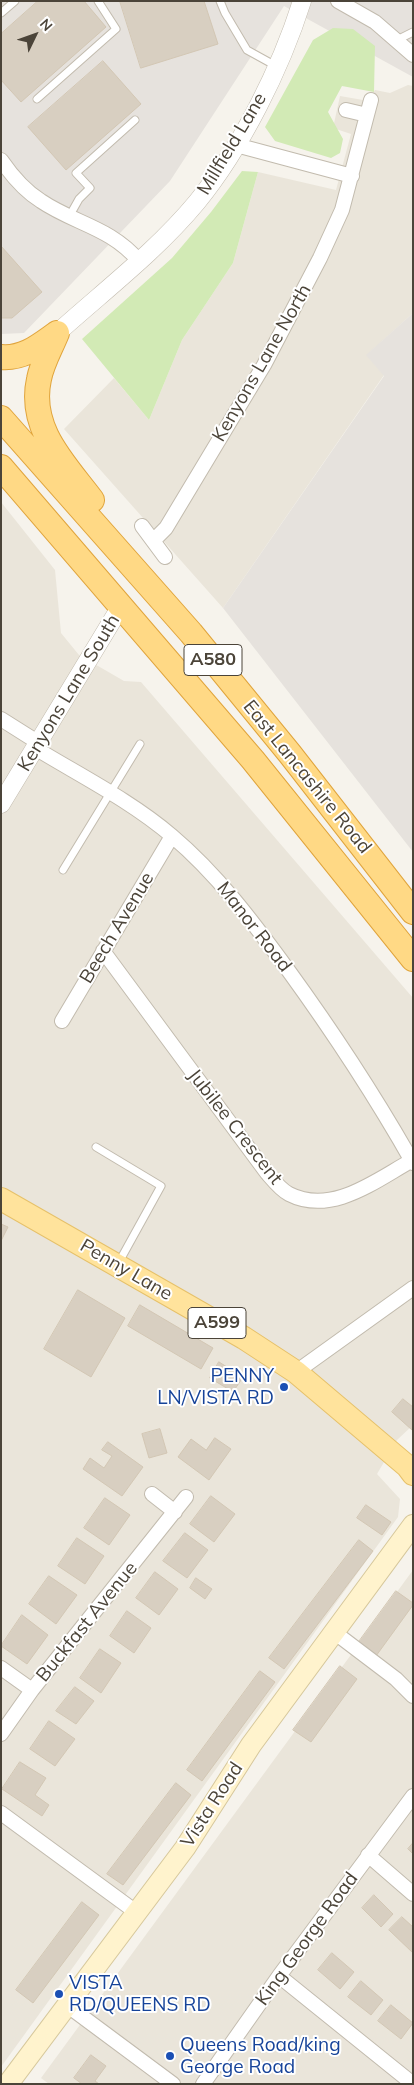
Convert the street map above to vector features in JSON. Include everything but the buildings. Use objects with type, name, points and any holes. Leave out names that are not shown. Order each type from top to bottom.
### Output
[{"type":"highway","points":[[1,357],[10,358],[31,352],[61,330]]},
{"type":"highway","points":[[61,330],[39,377],[36,393],[41,425],[47,441],[191,633]]},
{"type":"highway","name":"East Lancashire Road","points":[[1,418],[191,633],[290,754],[413,912]]},
{"type":"highway","name":"East Lancashire Road","points":[[1,467],[259,768],[413,959]]},
{"type":"main road","name":"Penny Lane","points":[[1,1199],[244,1338],[296,1372],[407,1466],[413,1474]]},
{"type":"main road","name":"Vista Road","points":[[8,2084],[185,1848],[251,1745],[413,1525]]},
{"type":"street","name":"Millfield Lane","points":[[61,330],[139,261],[196,202],[236,145],[291,36],[302,1]]},
{"type":"street","points":[[338,1],[376,22],[413,55]]},
{"type":"street","name":"Kenyons Lane North","points":[[153,541],[166,528],[268,357],[320,258],[342,210],[371,100]]},
{"type":"street","points":[[346,110],[367,115]]},
{"type":"street","points":[[236,145],[352,176]]},
{"type":"street","points":[[1,160],[10,173],[43,203],[118,240],[139,261]]},
{"type":"street","points":[[142,526],[165,557]]},
{"type":"street","name":"Kenyons Lane South","points":[[1,804],[121,606]]},
{"type":"street","name":"Manor Road","points":[[1,719],[37,746],[148,818],[172,836],[218,881],[273,949],[367,1085],[412,1162]]},
{"type":"street","name":"Beech Avenue","points":[[62,1021],[172,836]]},
{"type":"street","name":"Jubilee Crescent","points":[[103,951],[266,1173],[288,1194],[317,1202],[346,1197],[412,1162]]},
{"type":"street","points":[[296,1372],[413,1288]]},
{"type":"street","points":[[152,1494],[175,1512]]},
{"type":"street","name":"Buckfast Avenue","points":[[1,1734],[32,1690],[186,1498]]},
{"type":"street","points":[[334,1632],[396,1679],[413,1696]]},
{"type":"street","points":[[1,1668],[32,1690]]},
{"type":"street","name":"King George Road","points":[[203,2084],[279,1976],[413,1796]]},
{"type":"street","points":[[1,1814],[136,1912]]},
{"type":"street","points":[[368,1855],[413,1894]]},
{"type":"street","points":[[279,1976],[413,2084]]},
{"type":"street","points":[[68,2006],[173,2084]]},
{"type":"lane","points":[[1,14],[15,1]]},
{"type":"lane","points":[[37,99],[116,28],[98,1]]},
{"type":"lane","points":[[220,1],[224,13],[247,50],[276,66]]},
{"type":"lane","points":[[397,40],[413,32]]},
{"type":"lane","points":[[70,215],[79,199],[90,188],[76,173],[135,120]]},
{"type":"lane","points":[[63,870],[140,744]]},
{"type":"lane","points":[[96,1147],[161,1186],[117,1265]]},
{"type":"shaded area","points":[[1,1],[413,1],[413,77],[284,6],[170,181],[24,333],[1,334]]},
{"type":"shaded area","points":[[408,85],[413,86],[413,313],[367,355],[384,375],[223,608],[64,429],[114,378],[149,420],[182,340],[233,263],[258,172],[336,190],[351,134],[333,128],[340,96],[363,100],[371,96],[375,90],[390,93]]},
{"type":"shaded area","points":[[413,313],[413,852],[223,608],[384,376],[366,355]]},
{"type":"shaded area","points":[[1,502],[55,570],[61,633],[79,655],[124,681],[141,682],[413,998],[413,1425],[397,1440],[377,1474],[400,1499],[398,1517],[1,2067]]},
{"type":"shaded area","points":[[413,1570],[413,2084],[49,2084],[41,2078]]},
{"type":"green space","points":[[333,28],[353,29],[375,46],[374,92],[342,86],[328,112],[343,139],[340,153],[331,158],[275,141],[265,127],[313,40]]},
{"type":"green space","points":[[242,171],[258,172],[233,263],[182,340],[149,420],[82,339],[172,258],[211,212]]},
{"type":"place","name":"PENNY LN/VISTA RD","points":[[284,1387]]},
{"type":"place","name":"VISTA RD/QUEENS RD","points":[[59,1994]]},
{"type":"place","name":"Queens Road/king George Road","points":[[170,2056]]}]
